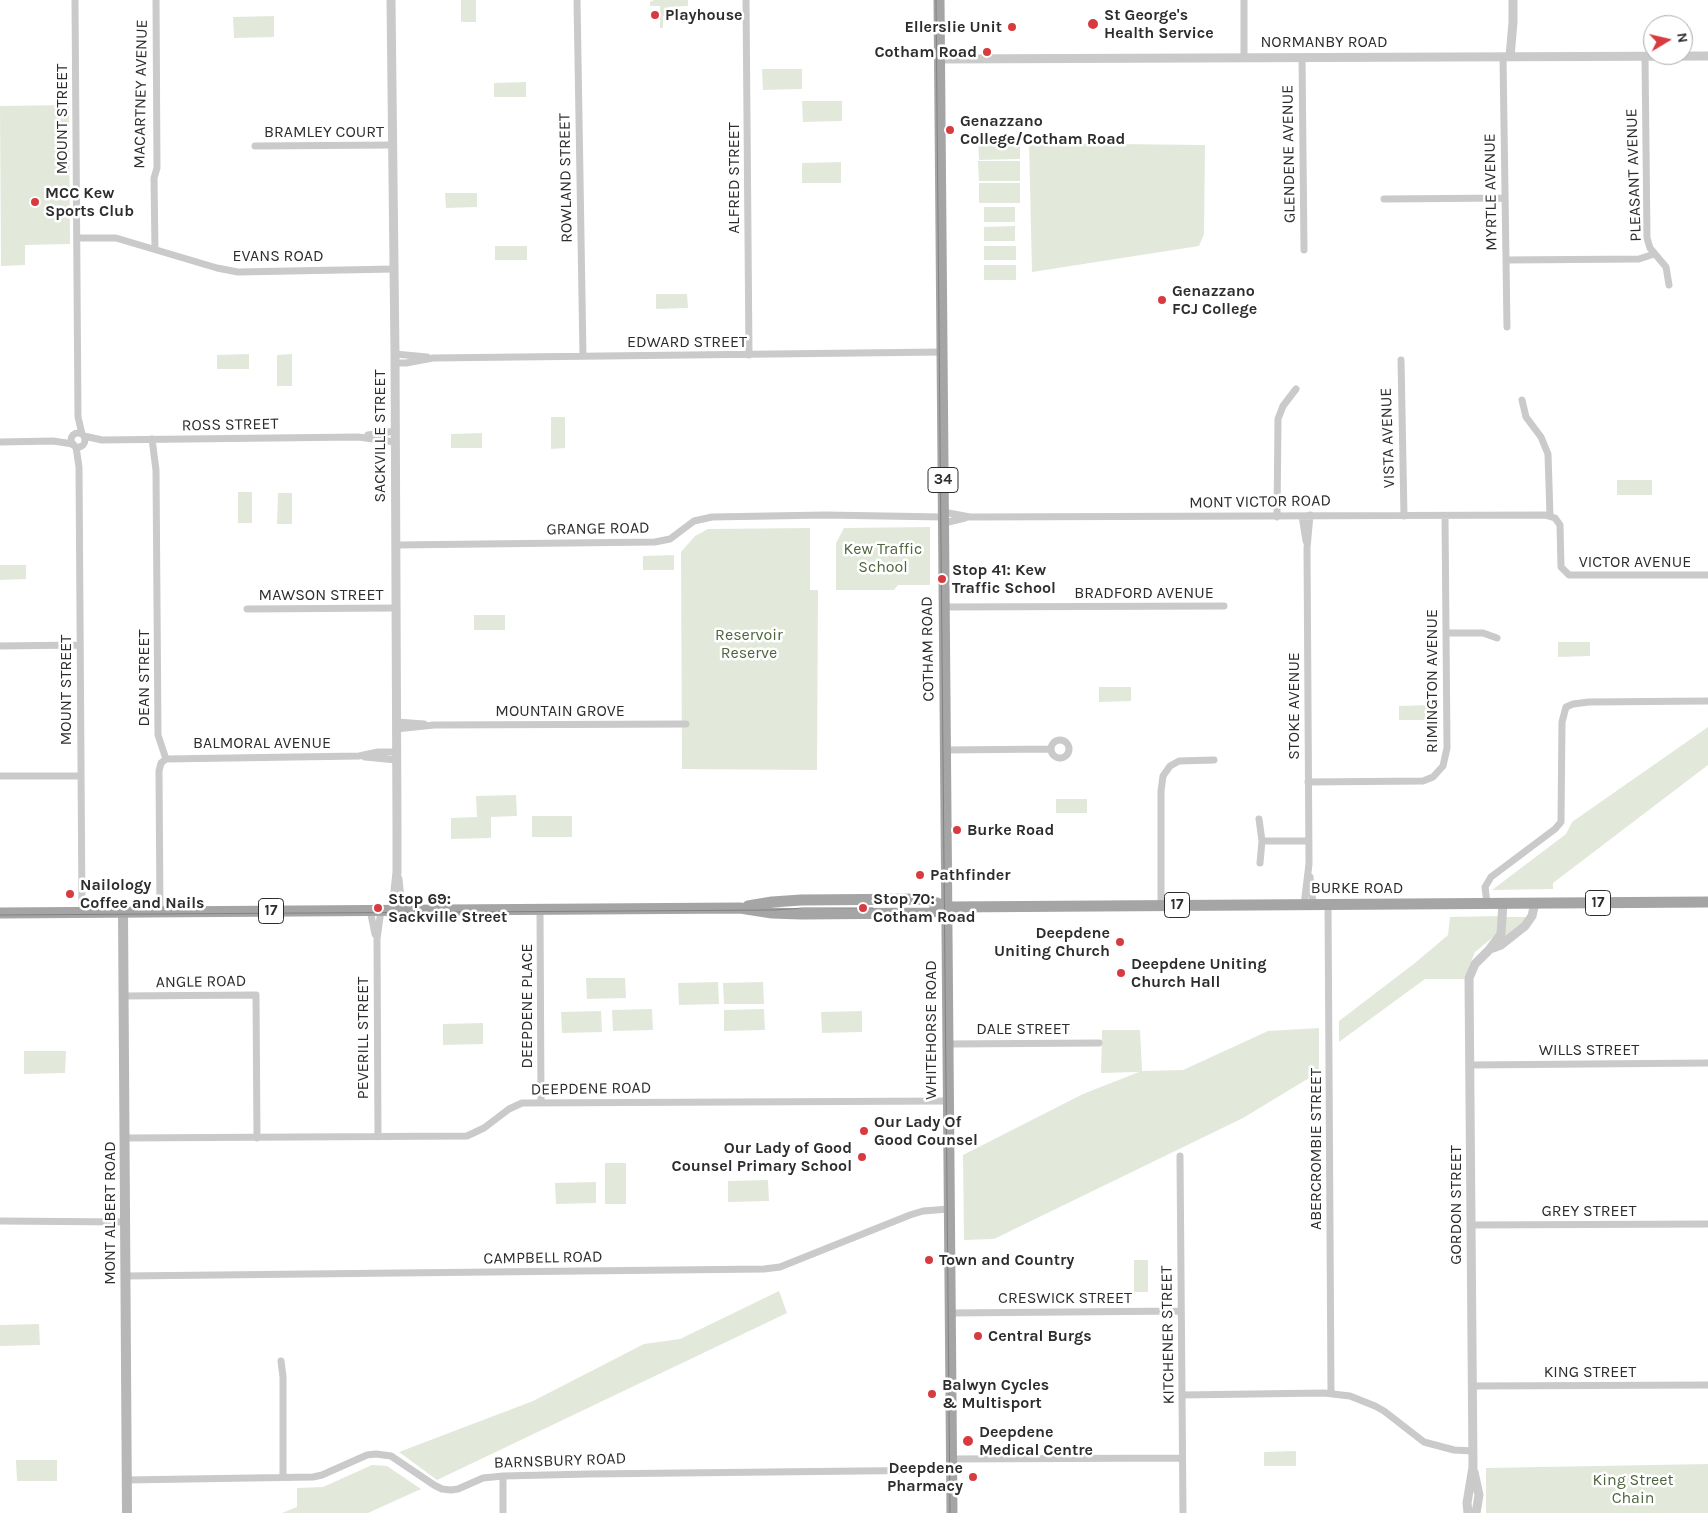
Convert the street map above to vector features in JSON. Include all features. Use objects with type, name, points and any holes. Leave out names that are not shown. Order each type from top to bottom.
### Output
[{"type":"main road","name":"COTHAM ROAD","points":[[939,0],[947,907]]},
{"type":"main road","name":"BURKE ROAD","points":[[0,913],[740,908],[772,913],[930,914],[947,907],[1708,902]]},
{"type":"main road","name":"WHITEHORSE ROAD","points":[[947,907],[952,1513]]},
{"type":"main road","name":"MONT ALBERT ROAD","points":[[122,912],[127,1513]]},
{"type":"street","name":"MOUNT STREET","points":[[75,0],[82,912]]},
{"type":"street","name":"MACARTNEY AVENUE","points":[[155,249],[154,178],[157,168],[156,0]]},
{"type":"street","name":"SACKVILLE STREET","points":[[386,910],[397,872],[395,354],[391,0]]},
{"type":"street","name":"ROWLAND STREET","points":[[577,0],[583,356]]},
{"type":"street","name":"ALFRED STREET","points":[[746,0],[749,356]]},
{"type":"street","points":[[1244,0],[1244,57]]},
{"type":"street","points":[[1510,57],[1513,0]]},
{"type":"street","name":"NORMANBY ROAD","points":[[1693,56],[1708,56]]},
{"type":"street","name":"GLENDENE AVENUE","points":[[1302,57],[1304,250]]},
{"type":"street","name":"MYRTLE AVENUE","points":[[1507,327],[1506,198],[1510,57]]},
{"type":"street","name":"NORMANBY ROAD","points":[[939,59],[1643,57]]},
{"type":"street","name":"PLEASANT AVENUE","points":[[1645,65],[1647,238],[1650,248],[1666,267],[1669,285]]},
{"type":"street","name":"BRAMLEY COURT","points":[[256,146],[393,145]]},
{"type":"street","points":[[1384,199],[1506,198]]},
{"type":"street","name":"EVANS ROAD","points":[[77,238],[114,238],[234,272],[394,270]]},
{"type":"street","points":[[1506,260],[1639,259],[1654,254]]},
{"type":"street","name":"EDWARD STREET","points":[[395,354],[432,358],[749,356],[942,352]]},
{"type":"street","name":"EDWARD STREET","points":[[395,363],[432,358]]},
{"type":"street","name":"VISTA AVENUE","points":[[1401,360],[1404,516]]},
{"type":"street","points":[[1277,517],[1278,419],[1283,406],[1296,389]]},
{"type":"street","points":[[1522,400],[1526,417],[1541,437],[1548,454],[1550,516]]},
{"type":"street","name":"ROSS STREET","points":[[358,437],[395,431]]},
{"type":"street","name":"ROSS STREET","points":[[0,442],[358,437],[395,442]]},
{"type":"street","name":"DEAN STREET","points":[[152,439],[156,470],[158,735],[166,759]]},
{"type":"street","name":"MONT VICTOR ROAD","points":[[943,518],[1277,517],[1384,514],[1404,516],[1550,516]]},
{"type":"street","name":"GRANGE ROAD","points":[[396,545],[655,542],[670,539],[694,521],[712,517],[825,515],[943,518]]},
{"type":"street","name":"STOKE AVENUE","points":[[1309,904],[1307,548],[1310,515]]},
{"type":"street","name":"STOKE AVENUE","points":[[1302,516],[1307,548]]},
{"type":"street","name":"RIMINGTON AVENUE","points":[[1308,782],[1417,782],[1428,780],[1437,774],[1443,766],[1447,755],[1445,516]]},
{"type":"street","name":"VICTOR AVENUE","points":[[1550,516],[1555,518],[1560,526],[1561,567],[1569,575],[1708,576]]},
{"type":"street","name":"BRADFORD AVENUE","points":[[944,607],[1224,606]]},
{"type":"street","name":"MAWSON STREET","points":[[247,609],[396,608]]},
{"type":"street","points":[[1446,633],[1483,633],[1497,638]]},
{"type":"street","points":[[0,646],[80,645]]},
{"type":"street","points":[[1487,903],[1485,887],[1491,877],[1555,829],[1561,822],[1562,722],[1566,707],[1589,702],[1708,701]]},
{"type":"street","name":"MOUNTAIN GROVE","points":[[397,725],[686,724]]},
{"type":"street","points":[[946,750],[1051,749]]},
{"type":"street","name":"BALMORAL AVENUE","points":[[166,759],[360,756],[378,752],[396,756]]},
{"type":"street","points":[[160,912],[158,771],[161,762],[166,759]]},
{"type":"street","points":[[1161,906],[1161,791],[1163,776],[1170,766],[1179,761],[1214,760]]},
{"type":"street","points":[[0,776],[80,776]]},
{"type":"street","points":[[1259,819],[1262,841],[1260,863]]},
{"type":"street","points":[[1262,841],[1309,841]]},
{"type":"street","name":"GORDON STREET","points":[[1468,1513],[1467,1503],[1473,1467],[1469,978],[1475,964],[1501,934],[1503,903]]},
{"type":"street","name":"GORDON STREET","points":[[1489,950],[1501,944],[1525,926],[1532,916],[1535,903]]},
{"type":"street","name":"ABERCROMBIE STREET","points":[[1328,904],[1332,1393]]},
{"type":"street","name":"DEEPDENE PLACE","points":[[540,909],[541,1103]]},
{"type":"street","name":"PEVERILL STREET","points":[[378,1137],[376,939],[386,910]]},
{"type":"street","name":"PEVERILL STREET","points":[[376,939],[386,910]]},
{"type":"street","name":"ANGLE ROAD","points":[[123,996],[256,995],[257,1138]]},
{"type":"street","name":"DALE STREET","points":[[948,1044],[1099,1043]]},
{"type":"street","name":"WILLS STREET","points":[[1470,1065],[1708,1063]]},
{"type":"street","name":"DEEPDENE ROAD","points":[[124,1138],[467,1136],[484,1128],[509,1109],[522,1103],[948,1101]]},
{"type":"street","name":"KITCHENER STREET","points":[[1180,1156],[1183,1513]]},
{"type":"street","name":"CAMPBELL ROAD","points":[[125,1276],[764,1269],[780,1267],[910,1215],[923,1211],[949,1209]]},
{"type":"street","points":[[0,1221],[125,1222]]},
{"type":"street","name":"GREY STREET","points":[[1471,1225],[1708,1224]]},
{"type":"street","name":"CRESWICK STREET","points":[[950,1313],[1181,1311]]},
{"type":"street","points":[[281,1360],[283,1377],[282,1477]]},
{"type":"street","name":"KING STREET","points":[[1472,1386],[1708,1385]]},
{"type":"street","points":[[1182,1395],[1332,1393],[1350,1396],[1374,1406],[1392,1417],[1424,1442],[1454,1450],[1473,1451]]},
{"type":"street","name":"BARNSBURY ROAD","points":[[127,1480],[318,1476],[368,1455],[376,1454],[391,1456],[434,1485],[446,1490],[455,1490],[483,1478],[503,1476],[1182,1458]]},
{"type":"street","name":"GORDON STREET","points":[[1473,1467],[1479,1491],[1476,1513]]},
{"type":"street","points":[[503,1476],[503,1513]]},
{"type":"green space","points":[[461,0],[476,0],[476,22],[461,22]]},
{"type":"green space","points":[[654,0],[688,0],[688,6],[669,7],[669,15],[663,16],[663,28],[660,28],[660,6],[650,6],[650,2]]},
{"type":"green space","points":[[274,16],[274,37],[234,38],[233,17]]},
{"type":"green space","points":[[762,69],[802,69],[802,89],[763,90]]},
{"type":"green space","points":[[526,82],[526,97],[494,97],[494,83]]},
{"type":"green space","points":[[802,101],[842,101],[842,121],[803,122]]},
{"type":"green space","name":"MCC Kew Sports Club","points":[[69,105],[70,244],[25,245],[25,265],[1,266],[0,106]]},
{"type":"green space","points":[[978,139],[1020,139],[1020,159],[979,160]]},
{"type":"green space","points":[[1029,143],[1205,145],[1204,234],[1199,246],[1032,272]]},
{"type":"green space","points":[[978,161],[1020,161],[1020,181],[979,181]]},
{"type":"green space","points":[[841,162],[841,183],[802,183],[802,163]]},
{"type":"green space","points":[[979,183],[1020,183],[1020,203],[979,203]]},
{"type":"green space","points":[[445,193],[477,193],[477,207],[446,208]]},
{"type":"green space","points":[[984,207],[1015,207],[1015,222],[984,222]]},
{"type":"green space","points":[[1015,226],[1015,241],[984,241],[984,227]]},
{"type":"green space","points":[[495,246],[527,246],[527,260],[495,260]]},
{"type":"green space","points":[[984,246],[1016,246],[1016,260],[984,260]]},
{"type":"green space","points":[[984,265],[1016,265],[1016,280],[984,280]]},
{"type":"green space","points":[[656,294],[687,294],[688,308],[656,309]]},
{"type":"green space","points":[[249,354],[249,369],[217,369],[217,355]]},
{"type":"green space","points":[[292,354],[292,386],[277,386],[277,355]]},
{"type":"green space","points":[[551,417],[565,417],[565,448],[551,449]]},
{"type":"green space","points":[[482,433],[482,448],[451,448],[451,434]]},
{"type":"green space","points":[[1617,480],[1652,480],[1652,495],[1617,495]]},
{"type":"green space","points":[[238,492],[252,492],[252,523],[238,523]]},
{"type":"green space","points":[[278,493],[292,493],[292,524],[277,524]]},
{"type":"green space","name":"Kew Traffic School","points":[[930,527],[930,585],[898,585],[894,590],[836,590],[836,543],[844,528]]},
{"type":"green space","name":"Reservoir Reserve","points":[[810,528],[810,590],[818,590],[817,770],[682,769],[681,552],[695,536],[708,529]]},
{"type":"green space","points":[[674,555],[674,570],[643,570],[643,556]]},
{"type":"green space","points":[[0,565],[26,565],[26,579],[0,580]]},
{"type":"green space","points":[[474,615],[505,615],[505,630],[474,630]]},
{"type":"green space","points":[[1558,642],[1590,642],[1590,656],[1558,657]]},
{"type":"green space","points":[[1099,687],[1131,687],[1131,701],[1099,702]]},
{"type":"green space","points":[[1431,705],[1431,720],[1399,720],[1399,706]]},
{"type":"green space","points":[[1708,727],[1708,765],[1553,883],[1553,889],[1492,890],[1566,834],[1572,822]]},
{"type":"green space","points":[[516,795],[517,816],[491,817],[491,838],[451,839],[451,818],[477,817],[476,796]]},
{"type":"green space","points":[[1056,799],[1087,799],[1087,813],[1056,813]]},
{"type":"green space","points":[[532,816],[572,816],[572,837],[532,837]]},
{"type":"green space","points":[[1498,916],[1498,933],[1475,952],[1464,979],[1425,979],[1339,1042],[1339,1021],[1415,963],[1448,935],[1450,917]]},
{"type":"green space","points":[[1506,917],[1529,917],[1505,937]]},
{"type":"green space","points":[[586,978],[625,978],[626,998],[587,999]]},
{"type":"green space","points":[[718,982],[719,1004],[679,1005],[678,983]]},
{"type":"green space","points":[[763,982],[764,1004],[724,1004],[723,983]]},
{"type":"green space","points":[[652,1009],[653,1030],[613,1031],[612,1010]]},
{"type":"green space","points":[[764,1009],[765,1030],[724,1031],[724,1010]]},
{"type":"green space","points":[[601,1011],[602,1032],[562,1033],[561,1012]]},
{"type":"green space","points":[[862,1011],[862,1032],[822,1033],[821,1012]]},
{"type":"green space","points":[[483,1023],[483,1044],[443,1045],[443,1024]]},
{"type":"green space","points":[[1319,1028],[1319,1072],[1243,1118],[994,1239],[964,1240],[963,1155],[1083,1094],[1139,1072],[1101,1073],[1102,1030],[1140,1030],[1142,1071],[1183,1070],[1268,1031]]},
{"type":"green space","points":[[24,1051],[66,1051],[65,1073],[24,1074]]},
{"type":"green space","points":[[605,1163],[626,1163],[626,1204],[605,1204]]},
{"type":"green space","points":[[768,1180],[769,1201],[728,1202],[728,1181]]},
{"type":"green space","points":[[596,1182],[596,1203],[556,1204],[555,1183]]},
{"type":"green space","points":[[1134,1260],[1148,1260],[1148,1292],[1134,1292]]},
{"type":"green space","points":[[779,1291],[787,1313],[437,1480],[399,1452],[533,1401],[644,1344],[680,1339]]},
{"type":"green space","points":[[39,1324],[40,1345],[0,1346],[0,1325]]},
{"type":"green space","points":[[1296,1451],[1296,1466],[1264,1466],[1264,1452]]},
{"type":"green space","points":[[16,1460],[57,1460],[57,1481],[17,1481]]},
{"type":"green space","name":"King Street Chain","points":[[1708,1464],[1708,1513],[1486,1513],[1486,1468]]},
{"type":"green space","points":[[372,1465],[387,1466],[421,1489],[368,1513],[282,1513],[297,1507],[297,1488],[323,1487]]},
{"type":"tram line","points":[[936,0],[950,1513]]},
{"type":"tram line","points":[[0,915],[873,908]]},
{"type":"place","name":"Playhouse","points":[[655,15]]},
{"type":"place","name":"St George's Health Service","points":[[1093,24]]},
{"type":"place","name":"Ellerslie Unit","points":[[1012,27]]},
{"type":"place","name":"Cotham Road","points":[[987,52]]},
{"type":"place","name":"Genazzano College/Cotham Road","points":[[950,130]]},
{"type":"place","name":"MCC Kew Sports Club","points":[[35,202]]},
{"type":"place","name":"Genazzano FCJ College","points":[[1162,300]]},
{"type":"place","name":"Stop 41: Kew Traffic School","points":[[942,579]]},
{"type":"place","name":"Burke Road","points":[[957,830]]},
{"type":"place","name":"Pathfinder","points":[[920,875]]},
{"type":"place","name":"Nailology Coffee and Nails","points":[[70,894]]},
{"type":"place","name":"Stop 69: Sackville Street","points":[[378,908]]},
{"type":"place","name":"Stop 70: Cotham Road","points":[[863,908]]},
{"type":"place","name":"Deepdene Uniting Church","points":[[1120,942]]},
{"type":"place","name":"Deepdene Uniting Church Hall","points":[[1121,973]]},
{"type":"place","name":"Our Lady Of Good Counsel","points":[[864,1131]]},
{"type":"place","name":"Our Lady of Good Counsel Primary School","points":[[862,1157]]},
{"type":"place","name":"Town and Country","points":[[929,1260]]},
{"type":"place","name":"Central Burgs","points":[[978,1336]]},
{"type":"place","name":"Balwyn Cycles & Multisport","points":[[932,1394]]},
{"type":"place","name":"Deepdene Medical Centre","points":[[968,1441]]},
{"type":"place","name":"Deepdene Pharmacy","points":[[973,1477]]}]
